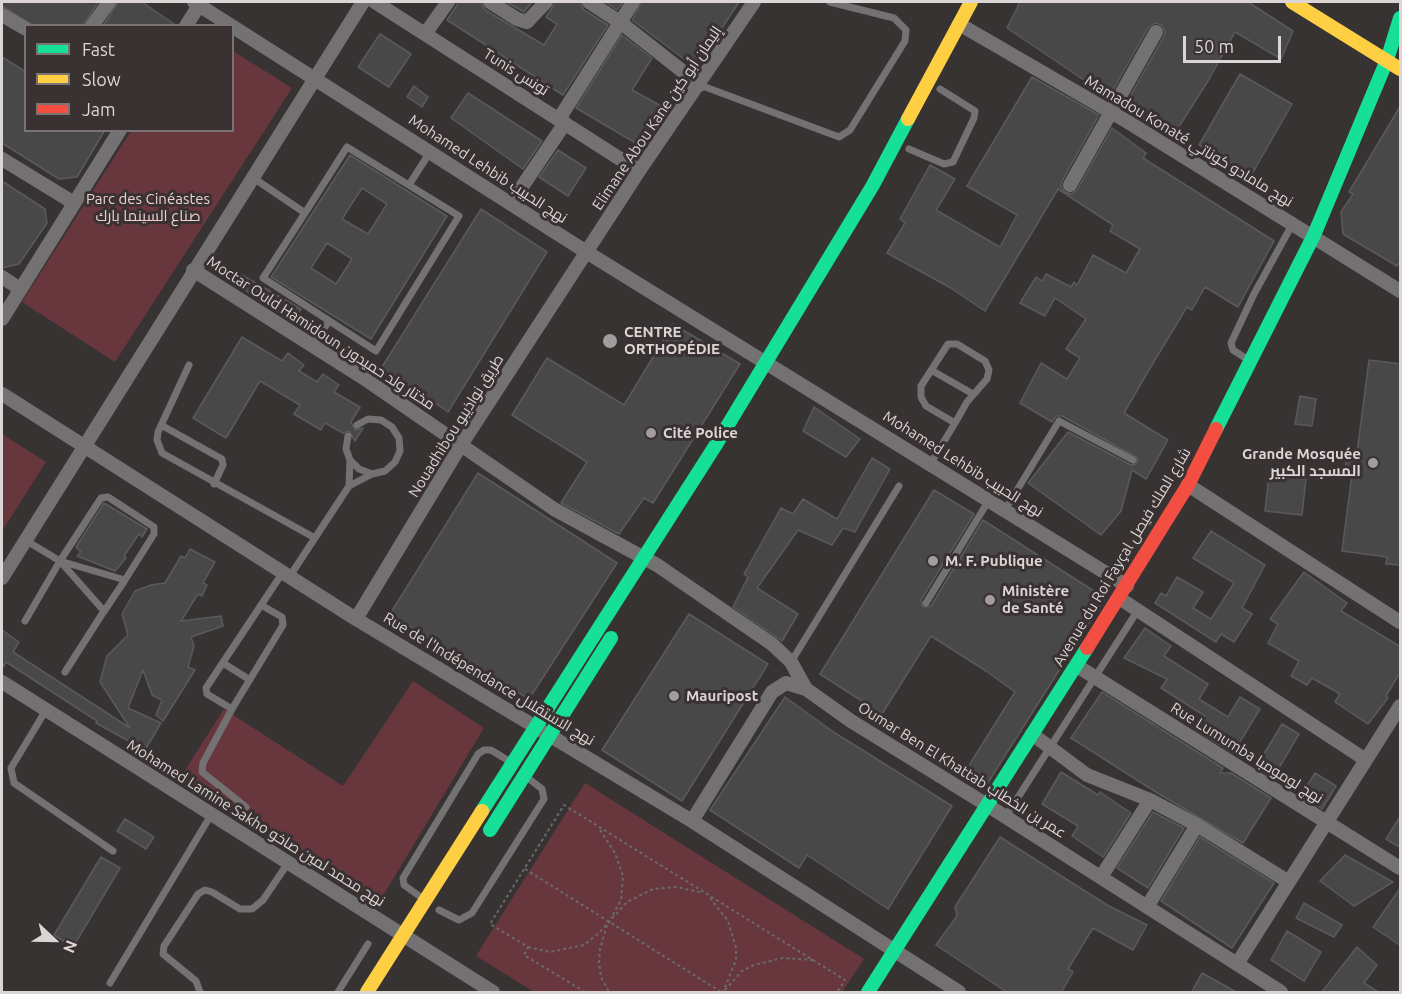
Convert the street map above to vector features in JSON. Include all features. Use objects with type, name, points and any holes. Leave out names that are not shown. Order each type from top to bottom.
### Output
[{"type":"main road","points":[[933,104],[964,27],[971,2]]},
{"type":"main road","points":[[367,993],[766,361],[873,185],[964,27],[985,2]]},
{"type":"main road","points":[[1292,2],[1393,54]]},
{"type":"main road","points":[[1314,2],[1393,54],[1401,69]]},
{"type":"main road","name":"Avenue du Roi Fayçal شارع الملك فيصل","points":[[868,993],[892,950],[1077,666],[1188,485],[1314,235],[1393,54],[1401,18]]},
{"type":"main road","points":[[872,215],[911,144]]},
{"type":"main road","points":[[482,843],[620,625]]},
{"type":"street","points":[[93,24],[109,2]]},
{"type":"street","points":[[2,578],[83,444],[363,2]]},
{"type":"street","name":"Tunis تونس","points":[[375,2],[639,171]]},
{"type":"street","points":[[425,34],[448,2]]},
{"type":"street","points":[[490,2],[517,19],[527,22],[546,2]]},
{"type":"street","points":[[589,2],[620,22],[700,85]]},
{"type":"street","points":[[511,203],[633,2]]},
{"type":"street","name":"Elimane Abou Kane إليمان أبو كين","points":[[588,253],[639,171],[700,85],[754,2]]},
{"type":"street","points":[[187,24],[198,3]]},
{"type":"street","name":"Mohamed Lehbib نهج الحبيب","points":[[198,3],[231,24]]},
{"type":"street","points":[[2,15],[24,28]]},
{"type":"street","name":"Mohamed Lehbib نهج الحبيب","points":[[234,26],[588,253],[1005,510],[1123,592],[1138,610],[1366,760]]},
{"type":"street","name":"Mamadou Konaté نهج مامادو كوناتي","points":[[964,27],[1314,235],[1401,291]]},
{"type":"street","points":[[1070,184],[1156,32]]},
{"type":"street","points":[[2,319],[119,132]]},
{"type":"street","points":[[2,159],[74,203]]},
{"type":"street","name":"Nouadhibou طريق نواذيبو","points":[[356,619],[461,445],[588,253]]},
{"type":"street","name":"Moctar Ould Hamidoun مختار ولد حميدون","points":[[193,270],[312,346],[554,509],[642,557]]},
{"type":"street","points":[[2,277],[20,289]]},
{"type":"street","name":"Rue de l'Indépendance نهج الاستقلال","points":[[2,394],[356,619],[692,821],[959,993]]},
{"type":"street","points":[[1188,485],[1401,622]]},
{"type":"street","name":"Oumar Ben El Khattab عمر بن الخطاب","points":[[642,557],[757,632],[791,662],[806,689],[851,721],[1006,816],[1237,964],[1275,991]]},
{"type":"street","name":"Rue Lumumba نهج لومومبا","points":[[1077,666],[1401,868]]},
{"type":"street","name":"Mohamed Lamine Sakho نهج محمد لمين صاخو","points":[[2,682],[493,993]]},
{"type":"street","points":[[692,821],[772,692],[786,683],[806,689]]},
{"type":"street","points":[[1237,964],[1401,706]]},
{"type":"street","points":[[1032,734],[1087,775],[1150,800],[1197,825],[1289,882]]},
{"type":"street","points":[[1101,877],[1150,800]]},
{"type":"street","points":[[1147,907],[1197,825]]},
{"type":"lane","points":[[700,85],[839,137],[850,130],[905,41],[906,30],[894,18],[835,2]]},
{"type":"lane","points":[[911,144],[944,164],[953,162],[974,118],[975,111],[940,88]]},
{"type":"lane","points":[[347,147],[459,216],[376,351],[263,279],[305,213],[347,147]]},
{"type":"lane","points":[[409,185],[430,151]]},
{"type":"lane","points":[[252,177],[305,213]]},
{"type":"lane","points":[[1251,362],[1233,350],[1231,343],[1293,223]]},
{"type":"lane","points":[[312,346],[329,321]]},
{"type":"lane","points":[[931,463],[973,394],[987,379],[989,370],[985,361],[957,344],[948,344],[921,386],[921,397],[926,406],[955,423]]},
{"type":"lane","points":[[189,365],[161,425],[157,440],[162,453],[214,484],[315,538]]},
{"type":"lane","points":[[931,370],[973,394]]},
{"type":"lane","points":[[232,709],[207,694],[206,688],[261,605],[315,538],[349,486],[372,474],[385,471],[395,462],[400,451],[399,438],[393,427],[381,420],[368,419],[357,425]]},
{"type":"lane","points":[[1005,510],[1059,421],[1133,460]]},
{"type":"lane","points":[[161,425],[222,459],[223,465],[214,484]]},
{"type":"lane","points":[[348,436],[346,449],[350,460],[349,486]]},
{"type":"lane","points":[[350,460],[359,469],[372,474]]},
{"type":"lane","points":[[791,662],[899,486]]},
{"type":"lane","points":[[25,621],[101,498],[108,497],[154,527],[154,534],[65,672]]},
{"type":"lane","points":[[926,603],[989,500]]},
{"type":"lane","points":[[25,540],[60,561],[125,580]]},
{"type":"lane","points":[[60,561],[104,613]]},
{"type":"lane","points":[[246,807],[202,772],[203,763],[232,709],[283,625],[282,617],[261,605]]},
{"type":"lane","points":[[1006,816],[1138,610]]},
{"type":"lane","points":[[223,663],[250,680]]},
{"type":"lane","points":[[45,710],[10,768],[14,783],[113,851]]},
{"type":"lane","points":[[426,900],[404,885],[403,878],[466,774],[484,750],[491,750],[511,762]]},
{"type":"lane","points":[[439,910],[459,920],[468,917],[535,814],[544,794],[542,789],[525,775]]},
{"type":"lane","points":[[110,983],[211,815]]},
{"type":"lane","points":[[200,993],[196,981],[163,954],[164,946],[198,894],[205,890],[240,909],[252,909],[263,900],[288,863]]},
{"type":"lane","points":[[338,993],[368,944]]},
{"type":"path","points":[[722,993],[736,960],[733,934],[718,906],[706,894],[677,887],[653,889],[627,902],[584,945],[572,950],[550,952],[528,947],[490,924],[564,806],[815,960],[845,981],[837,993]]},
{"type":"path","points":[[598,828],[615,853],[623,876],[621,900],[608,922],[600,949],[601,977],[609,993]]},
{"type":"path","points":[[525,869],[722,993]]},
{"type":"path","points":[[528,947],[524,955],[585,993]]},
{"type":"path","points":[[722,993],[742,971],[754,964],[783,958],[815,960]]},
{"type":"green space","name":"Parc des Cinéastes صناع السينما بارك","points":[[234,52],[292,88],[115,362],[22,302],[130,132],[234,132]]},
{"type":"green space","points":[[2,434],[46,462],[2,531]]},
{"type":"green space","points":[[413,681],[484,728],[378,904],[180,778],[224,709],[343,786]]},
{"type":"green space","points":[[585,783],[864,959],[842,992],[534,992],[476,956]]},
{"type":"building","points":[[2,2],[98,2],[84,24],[31,24],[2,6]]},
{"type":"building","points":[[118,2],[142,2],[174,24],[104,24]]},
{"type":"building","points":[[459,2],[481,2],[485,10],[544,45],[557,24],[546,17],[556,2],[580,2],[584,10],[608,25],[563,95],[447,20]]},
{"type":"building","points":[[506,2],[532,2],[524,12]]},
{"type":"building","points":[[605,2],[623,2],[617,10]]},
{"type":"building","points":[[642,2],[739,2],[696,68],[632,20]]},
{"type":"building","points":[[1020,2],[1248,2],[1293,31],[1281,59],[1235,32],[1208,81],[1173,136],[1124,107],[1164,36],[1165,31],[1161,25],[1155,23],[1148,28],[1109,97],[1007,28]]},
{"type":"building","points":[[380,34],[411,54],[389,87],[358,67]]},
{"type":"building","points":[[622,35],[652,58],[632,90],[663,107],[639,145],[576,108]]},
{"type":"building","points":[[2,57],[24,71],[24,132],[104,132],[77,177],[59,179],[2,143]]},
{"type":"building","points":[[1240,74],[1292,104],[1252,174],[1199,145]]},
{"type":"building","points":[[1032,77],[1099,115],[1062,181],[1061,186],[1065,192],[1071,194],[1077,190],[1112,128],[1146,153],[1143,158],[1274,241],[1238,307],[1205,287],[1192,310],[1187,307],[1153,363],[1124,413],[1168,440],[1146,479],[1132,470],[1121,511],[1101,535],[1028,483],[1068,432],[1131,465],[1136,464],[1138,458],[1062,416],[1056,416],[1052,422],[1020,403],[1041,363],[1067,379],[1080,358],[1066,349],[1086,319],[1055,298],[1045,316],[1020,303],[1036,277],[1042,281],[1046,274],[1071,287],[1074,282],[1077,285],[1093,255],[1126,273],[1140,249],[1110,231],[1113,225],[1058,189],[985,311],[949,287],[887,253],[905,223],[900,219],[930,165],[955,179],[936,210],[1000,247],[1017,215],[967,186]]},
{"type":"building","points":[[414,86],[428,97],[422,107],[407,97]]},
{"type":"building","points":[[468,93],[542,141],[523,169],[451,118]]},
{"type":"building","points":[[1401,105],[1401,260],[1397,266],[1343,234],[1341,212],[1353,194],[1349,192]]},
{"type":"building","points":[[558,150],[586,168],[568,196],[539,177]]},
{"type":"building","points":[[350,155],[447,216],[371,339],[271,277]],"holes":[[[362,188],[387,204],[368,234],[342,219]],[[327,243],[352,259],[336,284],[311,268]]]},
{"type":"building","points":[[2,181],[45,209],[47,223],[19,264],[2,268]]},
{"type":"building","points":[[481,209],[547,252],[448,412],[382,367]]},
{"type":"building","points":[[242,275],[301,309],[293,321],[236,284]]},
{"type":"building","points":[[673,324],[740,364],[653,503],[644,498],[619,534],[561,503],[587,462],[512,415],[547,358],[624,405]]},
{"type":"building","points":[[242,337],[282,361],[288,353],[304,365],[299,371],[317,382],[323,374],[339,385],[334,392],[360,407],[351,422],[355,430],[363,428],[355,441],[349,431],[343,433],[325,423],[321,430],[294,414],[300,405],[260,381],[226,438],[193,418]]},
{"type":"building","name":"Grande Mosquée المسجد الكبير","points":[[1369,360],[1401,364],[1401,565],[1386,564],[1387,557],[1342,551],[1352,474],[1345,472],[1347,452],[1357,453]]},
{"type":"building","points":[[1300,396],[1316,399],[1312,426],[1295,424]]},
{"type":"building","points":[[814,407],[860,439],[846,457],[803,431]]},
{"type":"building","points":[[872,458],[890,469],[855,532],[843,528],[832,545],[798,530],[757,588],[798,614],[782,641],[733,607],[748,577],[744,574],[781,508],[793,514],[803,499],[837,519]]},
{"type":"building","points":[[478,473],[617,563],[529,699],[390,614]]},
{"type":"building","points":[[1269,475],[1306,479],[1302,515],[1265,511]]},
{"type":"building","points":[[934,490],[974,514],[921,600],[923,607],[931,606],[983,520],[1105,598],[987,784],[966,770],[1015,692],[986,671],[931,636],[882,714],[820,674]]},
{"type":"building","points":[[104,503],[147,529],[142,537],[139,534],[124,556],[126,558],[115,571],[77,556],[81,552],[76,547]]},
{"type":"building","points":[[1211,531],[1265,565],[1242,608],[1252,614],[1234,642],[1221,634],[1216,642],[1155,603],[1161,593],[1166,596],[1177,577],[1203,592],[1193,608],[1211,619],[1234,583],[1193,558]]},
{"type":"building","points":[[190,549],[215,562],[203,583],[207,585],[202,596],[198,594],[181,621],[221,616],[223,626],[191,637],[194,646],[188,667],[195,670],[163,721],[156,715],[162,700],[152,695],[143,670],[128,708],[161,723],[145,750],[96,723],[97,721],[6,662],[2,669],[2,630],[19,642],[13,652],[130,728],[100,682],[107,656],[128,635],[122,614],[135,591],[165,583],[181,556],[185,558]]},
{"type":"building","points":[[1304,572],[1347,603],[1341,611],[1401,647],[1401,671],[1386,696],[1388,698],[1368,724],[1335,702],[1340,694],[1312,678],[1307,685],[1291,676],[1299,661],[1268,643],[1278,624],[1270,619]]},
{"type":"building","name":"Mauripost","points":[[689,614],[768,664],[682,801],[602,750]]},
{"type":"building","points":[[1145,628],[1171,646],[1164,656],[1208,684],[1199,699],[1228,717],[1240,697],[1260,709],[1233,753],[1196,730],[1205,716],[1161,688],[1167,679],[1124,658]]},
{"type":"building","points":[[1102,692],[1223,768],[1220,773],[1231,773],[1271,798],[1243,843],[1159,794],[1071,738]]},
{"type":"building","points":[[785,697],[835,733],[952,806],[888,909],[807,855],[799,868],[710,810]]},
{"type":"building","points":[[1282,724],[1299,734],[1273,778],[1256,767]]},
{"type":"building","points":[[1061,772],[1098,795],[1100,792],[1131,813],[1103,857],[1072,836],[1078,826],[1042,804]]},
{"type":"building","points":[[1315,773],[1336,786],[1322,809],[1301,795]]},
{"type":"building","points":[[1153,812],[1184,828],[1148,888],[1117,868]]},
{"type":"building","points":[[1401,815],[1401,848],[1386,839]]},
{"type":"building","points":[[125,819],[154,837],[146,849],[117,831]]},
{"type":"building","points":[[1000,837],[1107,905],[1147,925],[1133,950],[1093,928],[1068,969],[1073,972],[1061,993],[1008,993],[936,945],[957,916],[955,907]]},
{"type":"building","points":[[1200,837],[1274,883],[1232,948],[1161,901]]},
{"type":"building","points":[[1345,855],[1393,882],[1354,906],[1320,881]]},
{"type":"building","points":[[101,857],[120,868],[73,947],[54,935]]},
{"type":"building","points":[[1401,887],[1401,946],[1373,927]]},
{"type":"building","points":[[1304,903],[1342,925],[1334,937],[1296,918]]},
{"type":"building","points":[[1287,931],[1321,952],[1304,981],[1271,960]]},
{"type":"building","points":[[1357,947],[1377,965],[1364,983],[1380,993],[1321,993]]},
{"type":"building","points":[[1202,973],[1238,993],[1191,993]]},
{"type":"traffic: fast","points":[[1216,429],[1314,235],[1387,60],[1400,18]]},
{"type":"traffic: fast","points":[[482,811],[717,443],[873,185],[908,119]]},
{"type":"traffic: fast","points":[[490,830],[611,638]]},
{"type":"traffic: fast","points":[[868,992],[1087,648]]},
{"type":"traffic: slow","points":[[908,119],[971,2]]},
{"type":"traffic: slow","points":[[1292,2],[1400,69]]},
{"type":"traffic: slow","points":[[367,992],[482,811]]},
{"type":"traffic: jam","points":[[1087,648],[1188,485],[1216,429]]},
{"type":"place","name":"CENTRE ORTHOPÉDIE","points":[[610,341]]},
{"type":"place","name":"Cité Police","points":[[651,433]]},
{"type":"place","name":"Grande Mosquée المسجد الكبير","points":[[1373,463]]},
{"type":"place","name":"M. F. Publique","points":[[933,561]]},
{"type":"place","name":"Ministère de Santé","points":[[990,600]]},
{"type":"place","name":"Mauripost","points":[[674,696]]}]
